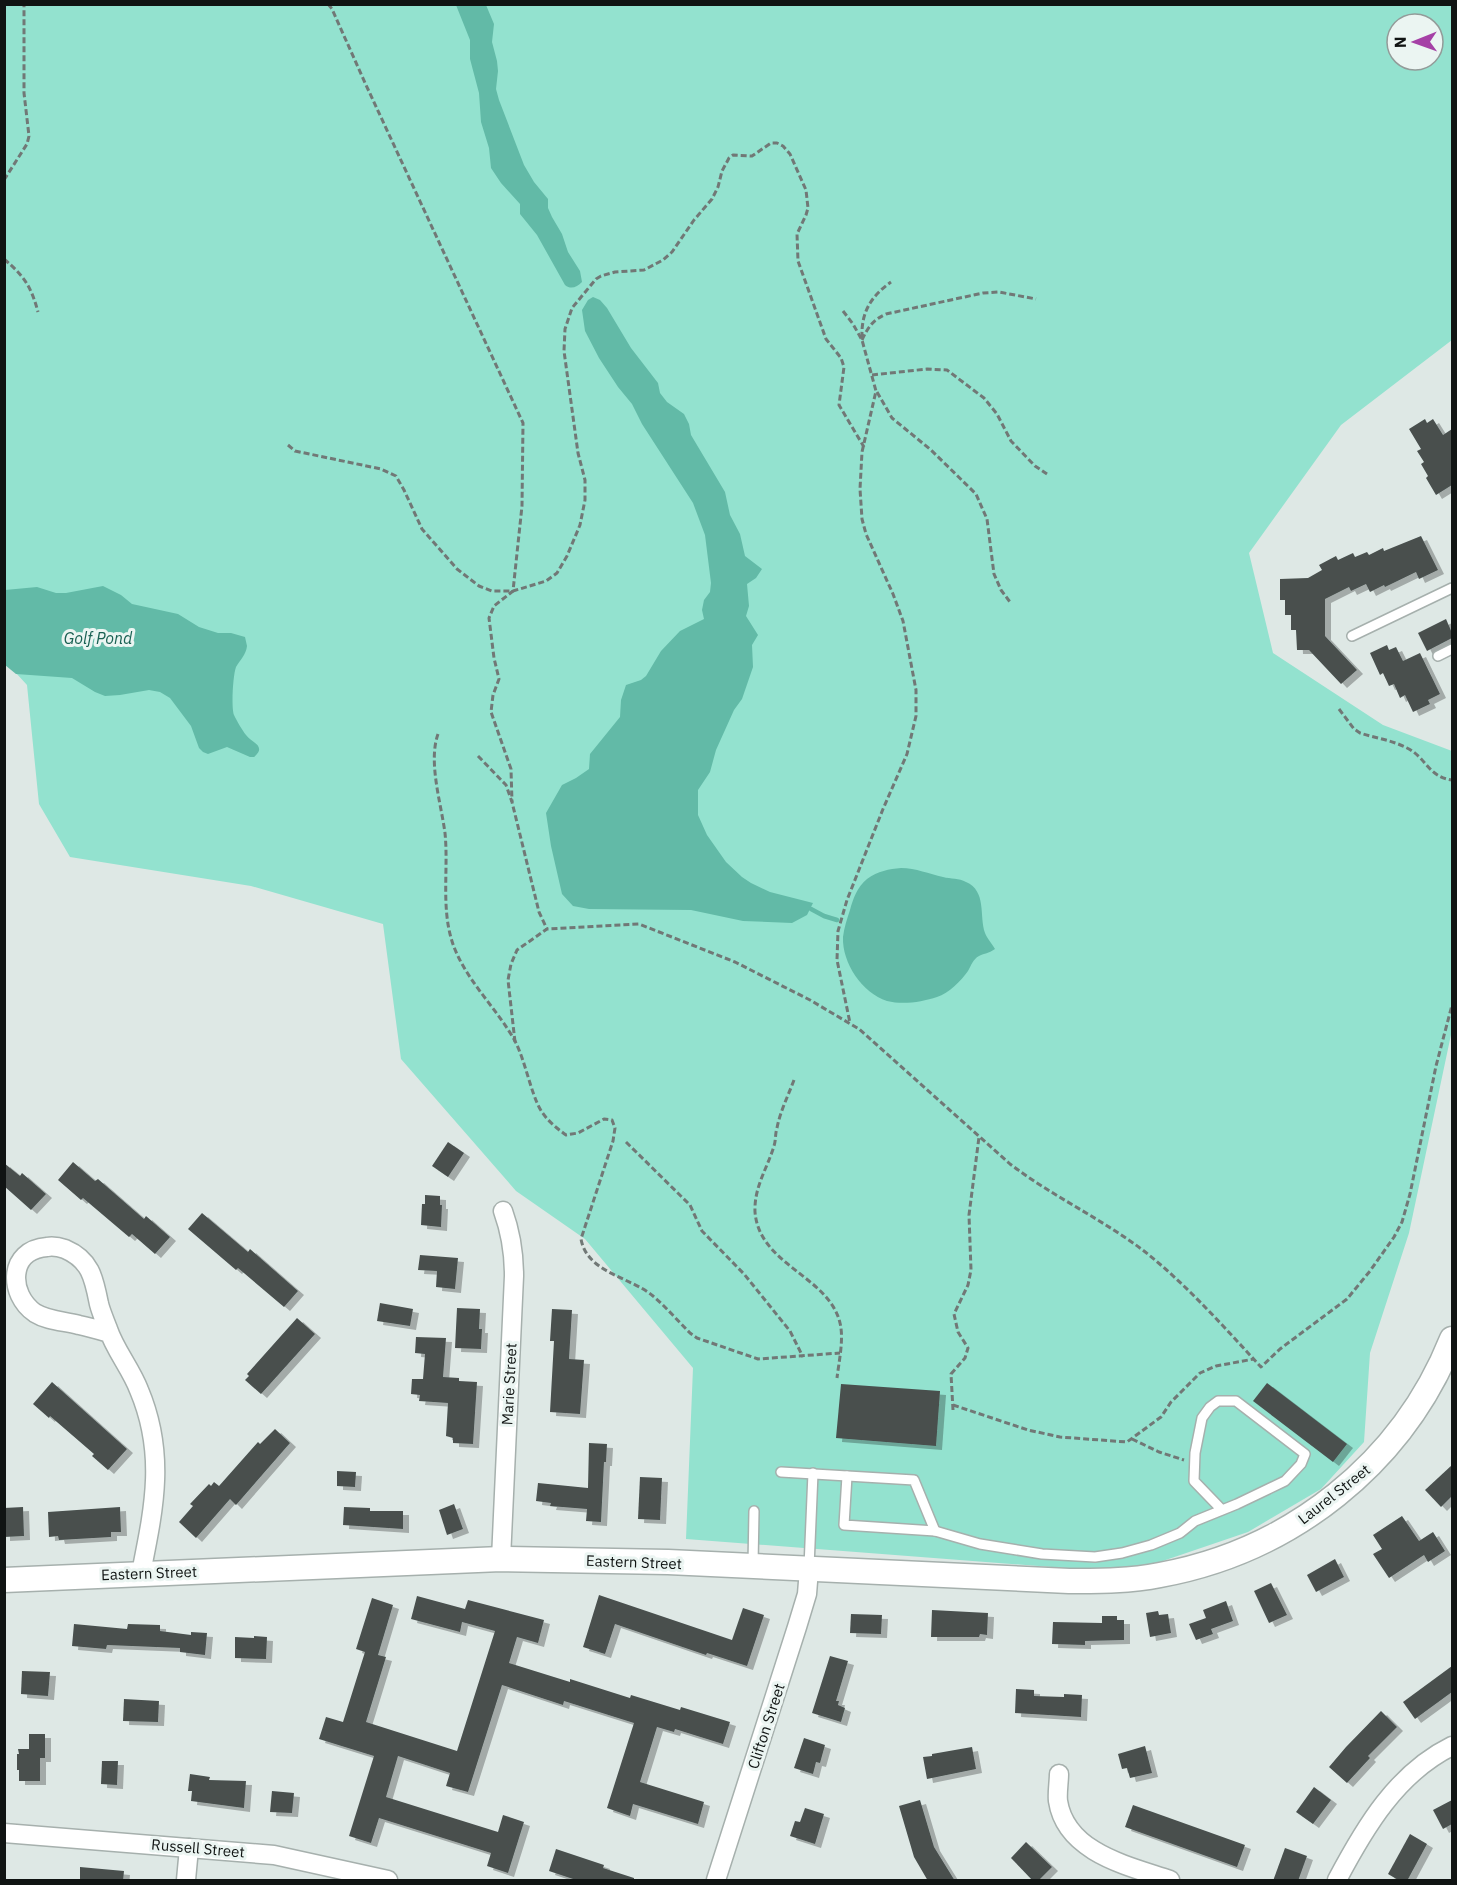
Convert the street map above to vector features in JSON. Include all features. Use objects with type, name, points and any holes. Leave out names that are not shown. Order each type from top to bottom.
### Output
[{"type":"street","name":"Marie Street","points":[[501,1559],[514,1276],[514,1254],[503,1211]]},
{"type":"street","points":[[109,1333],[59,1322],[35,1313],[21,1298],[15,1276],[18,1264],[25,1254],[33,1249],[51,1246],[62,1247],[80,1257],[93,1277],[99,1306],[109,1333],[145,1405],[155,1450],[156,1476],[154,1506],[141,1573]]},
{"type":"street","name":"Laurel Street","points":[[1259,1544],[1303,1521],[1327,1504],[1368,1468],[1404,1426],[1423,1398],[1452,1339]]},
{"type":"street","name":"Eastern Street","points":[[4,1580],[501,1559],[596,1560],[1112,1581],[1188,1569],[1259,1544]]},
{"type":"street","name":"Clifton Street","points":[[716,1881],[807,1594],[809,1569]]},
{"type":"street","points":[[1337,1881],[1358,1841],[1389,1797],[1413,1772],[1452,1746]]},
{"type":"street","points":[[1059,1773],[1058,1800],[1062,1814],[1068,1827],[1078,1838],[1089,1848],[1105,1857],[1170,1881]]},
{"type":"street","name":"Russell Street","points":[[4,1833],[274,1855],[388,1881]]},
{"type":"street","points":[[186,1881],[189,1848]]},
{"type":"lane","points":[[1352,636],[1452,588]]},
{"type":"lane","points":[[1438,656],[1452,649]]},
{"type":"lane","points":[[847,1476],[844,1525],[935,1531],[980,1544],[1042,1554],[1095,1557],[1122,1553],[1151,1545],[1180,1533],[1195,1521],[1222,1510],[1285,1481],[1301,1464],[1305,1454],[1236,1401],[1218,1401],[1202,1418],[1194,1463],[1194,1481],[1222,1510]]},
{"type":"lane","points":[[781,1472],[914,1480],[935,1531]]},
{"type":"lane","points":[[809,1569],[813,1473]]},
{"type":"lane","points":[[753,1566],[754,1511]]},
{"type":"path","points":[[4,180],[27,144],[29,136],[24,93],[24,4]]},
{"type":"path","points":[[328,4],[523,423],[522,506],[513,591],[494,606],[489,618],[499,679],[493,695],[491,712],[511,769],[512,802]]},
{"type":"path","points":[[288,445],[295,451],[381,469],[396,476],[422,529],[458,569],[479,586],[492,591],[513,591],[534,586],[557,573],[580,525],[585,500],[585,480],[578,453],[564,351],[564,329],[572,308],[596,279],[607,273],[644,270],[672,252],[712,198],[725,163],[733,155],[752,156],[771,143],[777,143],[790,154],[808,200],[806,215],[797,234],[798,261],[826,339],[841,358],[844,367],[839,405],[864,447]]},
{"type":"path","points":[[4,259],[28,283],[38,312]]},
{"type":"path","points":[[891,282],[880,290],[863,316],[861,324],[862,340],[876,391],[892,418],[931,450],[976,494],[987,519],[994,574],[1001,590],[1010,602]]},
{"type":"path","points":[[862,340],[868,327],[876,318],[886,314],[983,293],[999,292],[1036,299]]},
{"type":"path","points":[[843,311],[862,340]]},
{"type":"path","points":[[872,375],[927,369],[947,370],[984,398],[997,414],[1011,441],[1035,466],[1047,474]]},
{"type":"path","points":[[850,1023],[837,960],[838,931],[877,825],[907,754],[916,716],[916,690],[903,621],[866,534],[862,519],[860,489],[864,447],[876,391]]},
{"type":"path","points":[[1339,709],[1354,729],[1360,733],[1406,747],[1440,778],[1452,780]]},
{"type":"path","points":[[438,734],[434,745],[445,835],[445,897],[449,930],[456,954],[515,1042],[539,1107],[553,1125],[566,1136],[578,1133],[604,1119],[612,1120],[615,1128],[613,1141],[581,1239],[585,1251],[599,1265],[652,1294],[697,1338],[758,1359],[840,1353]]},
{"type":"path","points":[[478,756],[506,785],[539,912],[547,929]]},
{"type":"path","points":[[515,1042],[508,980],[511,964],[517,950],[547,929],[639,924],[735,963],[810,1000],[859,1029],[979,1137],[1032,1181],[1144,1251],[1198,1299],[1262,1367],[1280,1349],[1347,1299],[1370,1271],[1402,1222],[1410,1194],[1436,1066],[1452,1005]]},
{"type":"path","points":[[794,1080],[777,1128],[776,1143],[757,1186],[755,1213],[762,1235],[775,1252],[819,1290],[834,1308],[840,1324],[837,1378]]},
{"type":"path","points":[[979,1137],[969,1215],[971,1270],[968,1285],[954,1314],[958,1332],[968,1348],[965,1358],[951,1374],[953,1407],[1060,1437],[1127,1442],[1161,1417],[1171,1402],[1200,1373],[1216,1366],[1254,1359]]},
{"type":"path","points":[[627,1142],[690,1205],[702,1231],[744,1274],[790,1331],[802,1356]]},
{"type":"path","points":[[1132,1439],[1159,1452],[1194,1463]]},
{"type":"shaded area","points":[[4,5],[1452,5],[1452,340],[1341,425],[1249,553],[1273,653],[1383,725],[1452,751],[1452,1030],[1409,1233],[1370,1353],[1364,1442],[1321,1489],[1248,1532],[1148,1566],[1091,1570],[686,1539],[693,1368],[585,1239],[516,1191],[401,1059],[383,924],[251,886],[70,857],[39,804],[27,685],[5,661]]},
{"type":"water","points":[[456,5],[486,5],[494,24],[492,42],[497,61],[496,89],[499,100],[524,165],[548,199],[548,208],[552,217],[562,234],[568,252],[580,271],[582,282],[572,288],[565,285],[537,235],[520,214],[520,204],[491,168],[489,148],[481,122],[479,93],[470,59],[470,40]]},
{"type":"water","points":[[593,297],[600,300],[607,308],[631,348],[658,383],[660,393],[667,402],[684,414],[691,435],[725,492],[730,515],[740,534],[745,556],[762,569],[756,578],[747,584],[749,606],[746,616],[758,635],[752,645],[753,667],[742,699],[734,710],[716,750],[710,772],[698,790],[698,815],[707,835],[726,862],[742,877],[770,892],[813,903],[807,915],[792,923],[743,921],[691,910],[589,909],[573,906],[562,894],[546,813],[562,785],[589,769],[590,754],[620,717],[621,700],[626,685],[646,676],[661,651],[680,631],[704,619],[702,610],[704,600],[710,592],[711,583],[705,535],[693,503],[642,424],[632,404],[599,358],[585,331],[582,310],[588,300]]},
{"type":"water","name":"Golf Pond","points":[[103,586],[121,595],[132,604],[178,614],[199,627],[218,633],[231,633],[245,637],[247,646],[235,671],[233,705],[234,715],[241,728],[259,747],[254,757],[227,747],[208,754],[203,752],[199,748],[191,726],[170,698],[160,692],[149,690],[105,696],[72,678],[16,674],[5,665],[5,590],[37,587],[56,593],[66,593]]},
{"type":"water","points":[[901,868],[961,880],[973,886],[980,898],[985,933],[995,949],[977,957],[962,979],[946,993],[919,1002],[887,1001],[869,991],[855,976],[844,947],[843,937],[846,924],[856,893],[861,886],[875,874]]},
{"type":"building","points":[[1425,419],[1427,423],[1433,419],[1443,435],[1452,429],[1452,485],[1436,495],[1421,464],[1424,462],[1417,451],[1421,449],[1409,429]]},
{"type":"building","points":[[1421,536],[1438,570],[1419,579],[1416,572],[1370,592],[1366,584],[1351,591],[1349,587],[1325,599],[1325,636],[1357,670],[1341,684],[1309,650],[1297,650],[1296,630],[1291,630],[1291,615],[1285,615],[1285,600],[1280,600],[1280,579],[1308,578],[1322,570],[1319,565],[1336,556],[1338,560],[1353,553],[1355,557],[1367,552],[1369,555]]},
{"type":"building","points":[[1446,619],[1452,638],[1427,651],[1418,633]]},
{"type":"building","points":[[1387,645],[1389,650],[1396,647],[1403,661],[1420,653],[1440,694],[1428,700],[1430,704],[1413,712],[1405,695],[1400,698],[1394,684],[1389,686],[1383,673],[1380,675],[1370,653]]},
{"type":"building","points":[[448,1142],[464,1153],[448,1177],[432,1166]]},
{"type":"building","points":[[73,1162],[95,1181],[98,1179],[144,1219],[146,1216],[170,1237],[155,1254],[132,1234],[129,1237],[58,1180]]},
{"type":"building","points":[[4,1163],[20,1176],[22,1173],[46,1194],[31,1210],[4,1186]]},
{"type":"building","points":[[425,1195],[440,1196],[441,1227],[421,1225]]},
{"type":"building","points":[[202,1213],[248,1252],[250,1249],[298,1291],[284,1307],[188,1229]]},
{"type":"building","points":[[420,1255],[458,1258],[455,1289],[436,1287],[437,1271],[418,1270]]},
{"type":"building","points":[[380,1303],[413,1309],[410,1326],[377,1321]]},
{"type":"building","points":[[457,1308],[480,1309],[481,1349],[455,1348]]},
{"type":"building","points":[[552,1309],[572,1310],[569,1359],[584,1360],[580,1414],[550,1412],[554,1341],[550,1341]]},
{"type":"building","points":[[297,1318],[315,1334],[261,1394],[245,1380],[249,1376],[247,1374]]},
{"type":"building","points":[[416,1337],[446,1338],[443,1377],[477,1382],[473,1444],[453,1443],[453,1438],[446,1436],[448,1403],[419,1401],[420,1395],[411,1394],[412,1379],[423,1379],[425,1354],[415,1353]]},
{"type":"building","points":[[52,1382],[127,1449],[108,1470],[92,1456],[94,1454],[33,1404]]},
{"type":"building","points":[[1267,1383],[1347,1444],[1333,1462],[1253,1401]]},
{"type":"building","points":[[841,1384],[940,1391],[936,1446],[836,1438]]},
{"type":"building","points":[[275,1429],[290,1443],[236,1505],[230,1499],[196,1538],[179,1522],[193,1506],[190,1504],[209,1484],[211,1486],[214,1482],[219,1486],[258,1442],[260,1444]]},
{"type":"building","points":[[589,1443],[607,1444],[601,1522],[586,1521],[587,1509],[550,1506],[551,1503],[536,1501],[538,1483],[588,1488]]},
{"type":"building","points":[[1452,1465],[1452,1496],[1441,1507],[1425,1490]]},
{"type":"building","points":[[337,1471],[356,1472],[355,1487],[337,1486]]},
{"type":"building","points":[[640,1477],[662,1478],[660,1520],[638,1519]]},
{"type":"building","points":[[454,1504],[463,1529],[447,1535],[439,1510]]},
{"type":"building","points":[[23,1507],[24,1536],[4,1537],[4,1508]]},
{"type":"building","points":[[120,1507],[121,1532],[111,1532],[111,1537],[59,1540],[58,1536],[49,1537],[48,1512]]},
{"type":"building","points":[[344,1507],[370,1508],[370,1511],[403,1511],[403,1529],[343,1525]]},
{"type":"building","points":[[1402,1516],[1419,1541],[1433,1532],[1445,1551],[1428,1562],[1424,1555],[1389,1578],[1373,1554],[1382,1549],[1373,1535]]},
{"type":"building","points":[[1335,1559],[1344,1577],[1316,1592],[1307,1575]]},
{"type":"building","points":[[1271,1583],[1287,1615],[1269,1623],[1254,1591]]},
{"type":"building","points":[[599,1595],[732,1640],[743,1608],[764,1615],[747,1666],[707,1653],[706,1655],[615,1624],[605,1654],[583,1647]]},
{"type":"building","points":[[417,1596],[465,1609],[468,1600],[544,1620],[538,1643],[517,1637],[509,1663],[570,1682],[570,1679],[630,1698],[631,1695],[680,1710],[681,1707],[730,1722],[723,1744],[675,1729],[674,1732],[657,1727],[640,1782],[704,1802],[698,1824],[633,1804],[630,1816],[607,1808],[634,1723],[564,1701],[563,1705],[502,1685],[468,1792],[446,1786],[450,1773],[398,1756],[386,1797],[498,1832],[503,1815],[524,1822],[508,1873],[487,1866],[491,1853],[379,1818],[371,1843],[349,1836],[374,1756],[319,1739],[326,1717],[343,1722],[365,1652],[356,1649],[372,1598],[393,1605],[378,1655],[386,1657],[366,1722],[457,1751],[495,1631],[462,1622],[460,1632],[411,1619]]},
{"type":"building","points":[[1226,1601],[1233,1621],[1211,1629],[1213,1634],[1196,1640],[1189,1624],[1206,1618],[1203,1610]]},
{"type":"building","points":[[932,1610],[988,1613],[987,1635],[931,1637]]},
{"type":"building","points":[[1158,1611],[1159,1615],[1168,1614],[1171,1633],[1150,1637],[1146,1613]]},
{"type":"building","points":[[851,1614],[882,1615],[881,1634],[850,1633]]},
{"type":"building","points":[[1102,1616],[1117,1616],[1117,1620],[1124,1620],[1124,1640],[1085,1641],[1085,1645],[1052,1644],[1053,1622],[1102,1623]]},
{"type":"building","points":[[74,1624],[127,1629],[128,1624],[160,1625],[160,1631],[191,1635],[191,1632],[207,1633],[205,1655],[180,1652],[180,1648],[107,1645],[106,1649],[72,1646]]},
{"type":"building","points":[[254,1636],[267,1637],[266,1659],[235,1658],[235,1637],[254,1638]]},
{"type":"building","points":[[830,1656],[848,1661],[836,1701],[839,1701],[838,1705],[845,1708],[841,1722],[812,1713]]},
{"type":"building","points":[[1452,1666],[1452,1692],[1415,1719],[1403,1702]]},
{"type":"building","points":[[22,1671],[50,1672],[48,1696],[21,1694]]},
{"type":"building","points":[[1016,1689],[1034,1690],[1034,1696],[1082,1695],[1081,1717],[1015,1713]]},
{"type":"building","points":[[124,1699],[159,1701],[158,1722],[123,1721]]},
{"type":"building","points":[[1381,1711],[1397,1727],[1368,1756],[1370,1758],[1347,1783],[1329,1767]]},
{"type":"building","points":[[29,1734],[45,1734],[45,1758],[40,1758],[40,1781],[19,1781],[18,1749],[29,1749]]},
{"type":"building","points":[[804,1738],[825,1745],[820,1763],[816,1762],[813,1774],[794,1768]]},
{"type":"building","points":[[1145,1746],[1152,1773],[1130,1778],[1127,1768],[1122,1769],[1118,1754]]},
{"type":"building","points":[[972,1747],[976,1769],[927,1779],[923,1757]]},
{"type":"building","points":[[102,1761],[118,1761],[117,1785],[101,1784]]},
{"type":"building","points":[[190,1774],[210,1777],[209,1780],[246,1781],[244,1808],[191,1801],[192,1791],[188,1791]]},
{"type":"building","points":[[1314,1787],[1331,1800],[1313,1824],[1296,1812]]},
{"type":"building","points":[[272,1791],[294,1793],[292,1813],[270,1812]]},
{"type":"building","points":[[920,1800],[934,1847],[955,1881],[928,1881],[914,1857],[899,1806]]},
{"type":"building","points":[[1452,1800],[1452,1824],[1443,1829],[1433,1810]]},
{"type":"building","points":[[1133,1805],[1245,1845],[1237,1867],[1125,1827]]},
{"type":"building","points":[[805,1808],[824,1814],[815,1844],[790,1836],[795,1821],[800,1822]]},
{"type":"building","points":[[1410,1834],[1427,1844],[1407,1881],[1400,1881],[1388,1874]]},
{"type":"building","points":[[1026,1842],[1052,1867],[1038,1881],[1033,1881],[1011,1858]]},
{"type":"building","points":[[1285,1848],[1307,1856],[1298,1881],[1273,1881]]},
{"type":"building","points":[[556,1849],[604,1865],[603,1868],[634,1878],[634,1881],[579,1881],[549,1871]]},
{"type":"building","points":[[80,1867],[124,1871],[123,1881],[80,1881]]},
{"type":"waterway","points":[[811,909],[837,920]]}]
